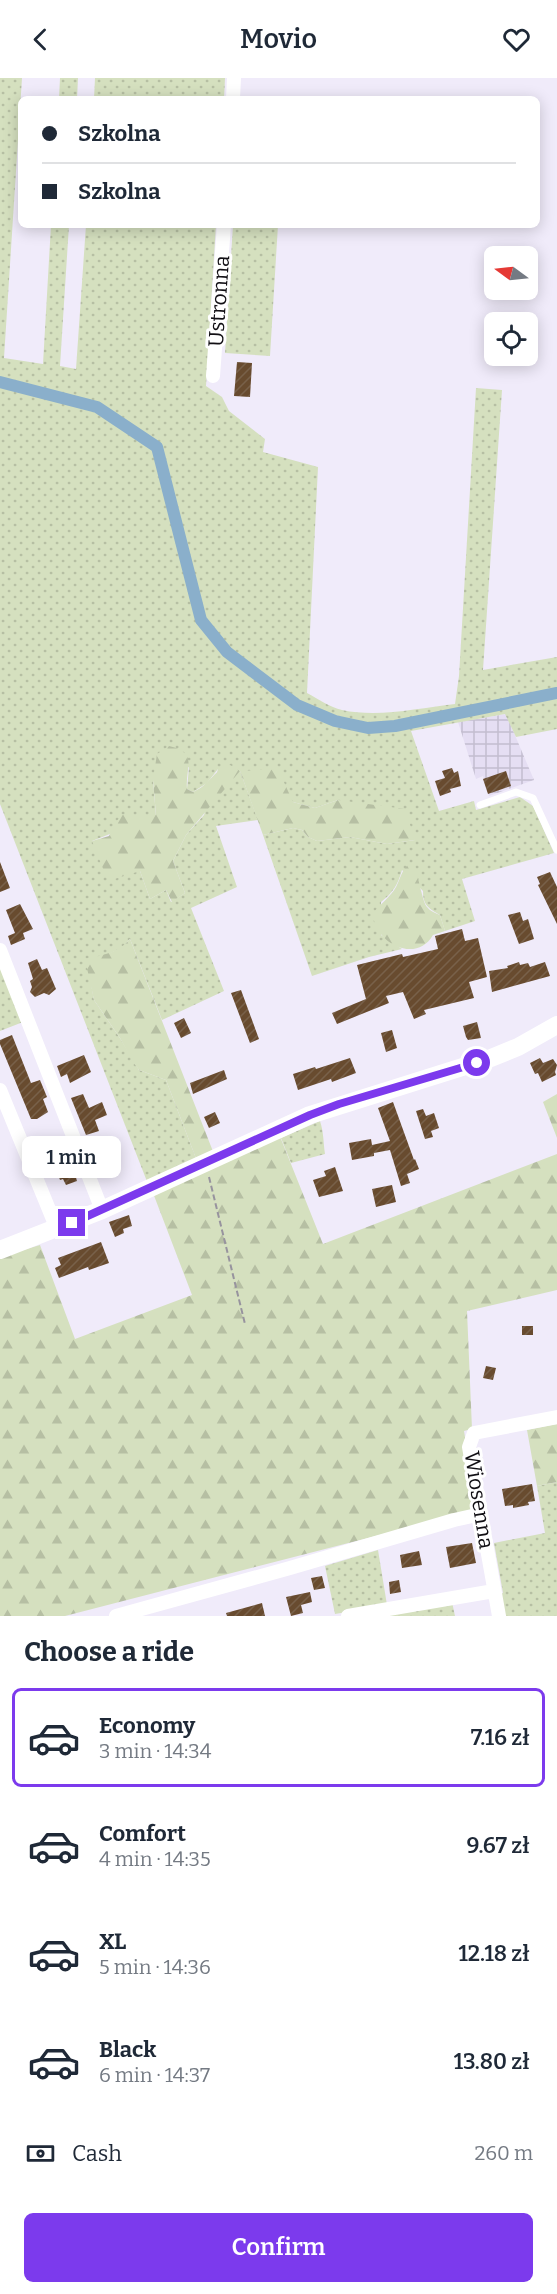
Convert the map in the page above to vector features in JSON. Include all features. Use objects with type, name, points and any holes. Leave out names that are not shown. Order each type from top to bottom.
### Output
[{"type":"street","points":[[232,96],[234,78]]},
{"type":"street","name":"Ustronna","points":[[213,376],[224,228]]},
{"type":"street","points":[[0,950],[102,1210]]},
{"type":"street","points":[[0,1250],[102,1210],[280,1127],[320,1111],[507,1052],[557,1025]]},
{"type":"street","points":[[0,1090],[57,1229]]},
{"type":"street","name":"Wiosenna","points":[[499,1616],[469,1447],[472,1434],[557,1417]]},
{"type":"street","points":[[116,1616],[481,1514]]},
{"type":"street","points":[[348,1616],[494,1591]]},
{"type":"lane","points":[[480,805],[516,792],[533,798],[557,850]]},
{"type":"path","points":[[205,1163],[245,1324]]},
{"type":"shaded area","points":[[506,714],[534,780],[489,796],[483,776],[476,779],[458,722]]},
{"type":"green space","points":[[0,78],[22,78],[21,96],[18,96],[18,140],[4,358],[43,364],[51,228],[69,228],[60,366],[76,369],[86,228],[216,228],[206,386],[222,397],[229,411],[265,439],[263,452],[318,467],[307,693],[333,707],[356,712],[398,712],[455,704],[459,676],[476,388],[502,390],[483,670],[557,657],[557,729],[516,737],[505,714],[411,731],[439,811],[474,801],[476,810],[520,797],[533,806],[554,853],[462,879],[475,921],[445,931],[440,915],[427,906],[423,891],[402,870],[394,888],[381,902],[381,935],[402,949],[369,957],[312,976],[263,835],[293,828],[302,830],[308,837],[317,841],[350,837],[387,844],[415,840],[338,800],[315,808],[293,802],[240,771],[258,820],[216,826],[237,887],[191,908],[224,991],[162,1020],[130,939],[122,948],[106,955],[91,984],[94,1000],[139,1070],[166,1080],[197,1161],[148,1184],[0,804]],"holes":[[[189,767],[187,789],[193,792],[207,783],[218,769],[204,815],[186,835],[173,861],[185,893],[171,902],[166,890],[150,899],[140,871],[92,841],[156,816],[153,780]]]},
{"type":"green space","points":[[60,78],[78,78],[77,96],[59,96]]},
{"type":"green space","points":[[95,78],[225,78],[224,96],[94,96]]},
{"type":"green space","points":[[233,228],[278,228],[270,356],[225,353]]},
{"type":"green space","points":[[169,746],[178,749],[187,757],[187,789],[193,792],[230,765],[240,771],[186,835],[173,861],[185,893],[172,902],[166,890],[150,899],[140,871],[108,881],[92,841],[109,836],[122,815],[156,815],[153,780],[157,754]]},
{"type":"green space","points":[[278,769],[293,802],[315,808],[338,800],[405,809],[415,840],[387,844],[350,837],[317,841],[308,837],[302,830],[293,828],[263,835],[240,771]]},
{"type":"green space","points":[[414,863],[425,905],[440,915],[445,931],[433,935],[426,944],[407,949],[388,941],[380,933],[373,913],[394,890],[406,867]]},
{"type":"green space","points":[[130,939],[214,1154],[197,1161],[166,1080],[139,1070],[94,1000],[85,959],[104,955]]},
{"type":"green space","points":[[0,963],[23,1022],[0,1031]]},
{"type":"green space","points":[[557,1094],[557,1138],[543,1102]]},
{"type":"green space","points":[[320,1121],[325,1154],[291,1163],[281,1138]]},
{"type":"green space","points":[[279,1134],[323,1244],[557,1154],[557,1290],[467,1311],[472,1429],[464,1431],[477,1510],[65,1616],[0,1616],[0,1257],[40,1245],[75,1339],[192,1295],[153,1193]]},
{"type":"green space","points":[[557,1424],[557,1482],[537,1486],[527,1430]]},
{"type":"green space","points":[[557,1482],[557,1616],[504,1616],[500,1594],[503,1593],[494,1543],[545,1533],[537,1486]]},
{"type":"green space","points":[[378,1550],[387,1605],[335,1614],[325,1566]]},
{"type":"green space","points":[[452,1602],[455,1616],[372,1616]]},
{"type":"building","points":[[237,362],[252,363],[250,397],[234,396]]},
{"type":"building","points":[[452,768],[454,773],[458,771],[461,786],[450,789],[451,792],[440,796],[435,781],[445,778],[442,771]]},
{"type":"building","points":[[506,771],[511,786],[488,794],[483,779]]},
{"type":"building","points":[[0,862],[10,888],[0,892]]},
{"type":"building","points":[[550,872],[557,887],[557,924],[538,885],[540,884],[537,877]]},
{"type":"building","points":[[20,904],[33,929],[23,933],[25,939],[11,945],[8,936],[15,933],[6,910]]},
{"type":"building","points":[[520,912],[523,921],[528,919],[534,939],[519,944],[508,915]]},
{"type":"building","points":[[462,929],[465,941],[478,938],[487,977],[469,982],[474,998],[424,1010],[426,1014],[414,1019],[403,992],[386,996],[389,1003],[337,1024],[332,1013],[366,999],[357,965],[402,954],[403,957],[438,949],[435,936]]},
{"type":"building","points":[[37,959],[42,970],[47,968],[56,989],[49,995],[44,993],[35,997],[30,992],[32,987],[30,981],[33,979],[28,963]]},
{"type":"building","points":[[519,962],[520,965],[528,963],[530,967],[545,962],[550,976],[492,992],[489,971],[508,968],[507,966]]},
{"type":"building","points":[[241,990],[259,1039],[250,1043],[231,993]]},
{"type":"building","points":[[184,1018],[191,1033],[181,1038],[174,1023]]},
{"type":"building","points":[[477,1022],[481,1038],[468,1040],[463,1026]]},
{"type":"building","points":[[392,1030],[397,1048],[386,1052],[381,1033]]},
{"type":"building","points":[[12,1035],[31,1083],[40,1080],[47,1097],[43,1099],[48,1112],[37,1119],[31,1119],[0,1044],[0,1040]]},
{"type":"building","points":[[84,1055],[91,1072],[70,1083],[67,1074],[61,1077],[57,1066]]},
{"type":"building","points":[[350,1058],[356,1073],[332,1082],[331,1079],[298,1090],[293,1074]]},
{"type":"building","points":[[540,1058],[543,1063],[553,1059],[557,1065],[556,1075],[542,1082],[530,1063]]},
{"type":"building","points":[[224,1070],[227,1079],[193,1094],[190,1083]]},
{"type":"building","points":[[83,1094],[89,1108],[102,1102],[107,1115],[95,1120],[99,1131],[86,1135],[71,1098]]},
{"type":"building","points":[[393,1102],[419,1169],[407,1174],[410,1183],[401,1186],[390,1150],[352,1160],[349,1143],[371,1139],[372,1145],[390,1141],[378,1108]]},
{"type":"building","points":[[423,1109],[426,1116],[434,1113],[439,1128],[431,1131],[433,1137],[425,1139],[416,1111]]},
{"type":"building","points":[[215,1112],[220,1123],[209,1128],[204,1117]]},
{"type":"building","points":[[55,1149],[66,1154],[69,1161],[71,1160],[77,1181],[66,1185],[63,1179],[60,1180],[54,1163],[42,1167],[38,1156]]},
{"type":"building","points":[[109,1150],[111,1154],[120,1155],[118,1159],[121,1165],[100,1173],[94,1157]]},
{"type":"building","points":[[335,1167],[343,1191],[319,1197],[313,1180],[326,1176],[324,1171]]},
{"type":"building","points":[[392,1185],[396,1202],[376,1207],[372,1189]]},
{"type":"building","points":[[129,1215],[132,1226],[123,1229],[124,1233],[115,1237],[109,1222]]},
{"type":"building","points":[[101,1242],[109,1263],[89,1270],[88,1267],[59,1278],[55,1268],[61,1265],[58,1258]]},
{"type":"building","points":[[522,1326],[533,1326],[533,1335],[522,1335]]},
{"type":"building","points":[[486,1366],[496,1368],[493,1380],[483,1378]]},
{"type":"building","points":[[532,1484],[535,1501],[528,1502],[529,1505],[513,1508],[513,1505],[505,1506],[502,1489]]},
{"type":"building","points":[[472,1543],[476,1563],[450,1568],[446,1547]]},
{"type":"building","points":[[419,1551],[422,1565],[402,1568],[400,1555]]},
{"type":"building","points":[[322,1576],[325,1588],[314,1590],[311,1578]]},
{"type":"building","points":[[399,1580],[401,1592],[390,1594],[389,1582]]},
{"type":"building","points":[[310,1592],[312,1602],[301,1605],[303,1613],[291,1616],[286,1597]]},
{"type":"building","points":[[262,1603],[265,1616],[227,1616],[226,1613]]},
{"type":"waterway","points":[[0,382],[97,407],[157,447],[201,620],[227,652],[297,705],[335,721],[368,728],[395,726],[557,693]]},
{"type":"route","points":[[72,1223],[310,1115],[339,1104],[477,1063]]}]
